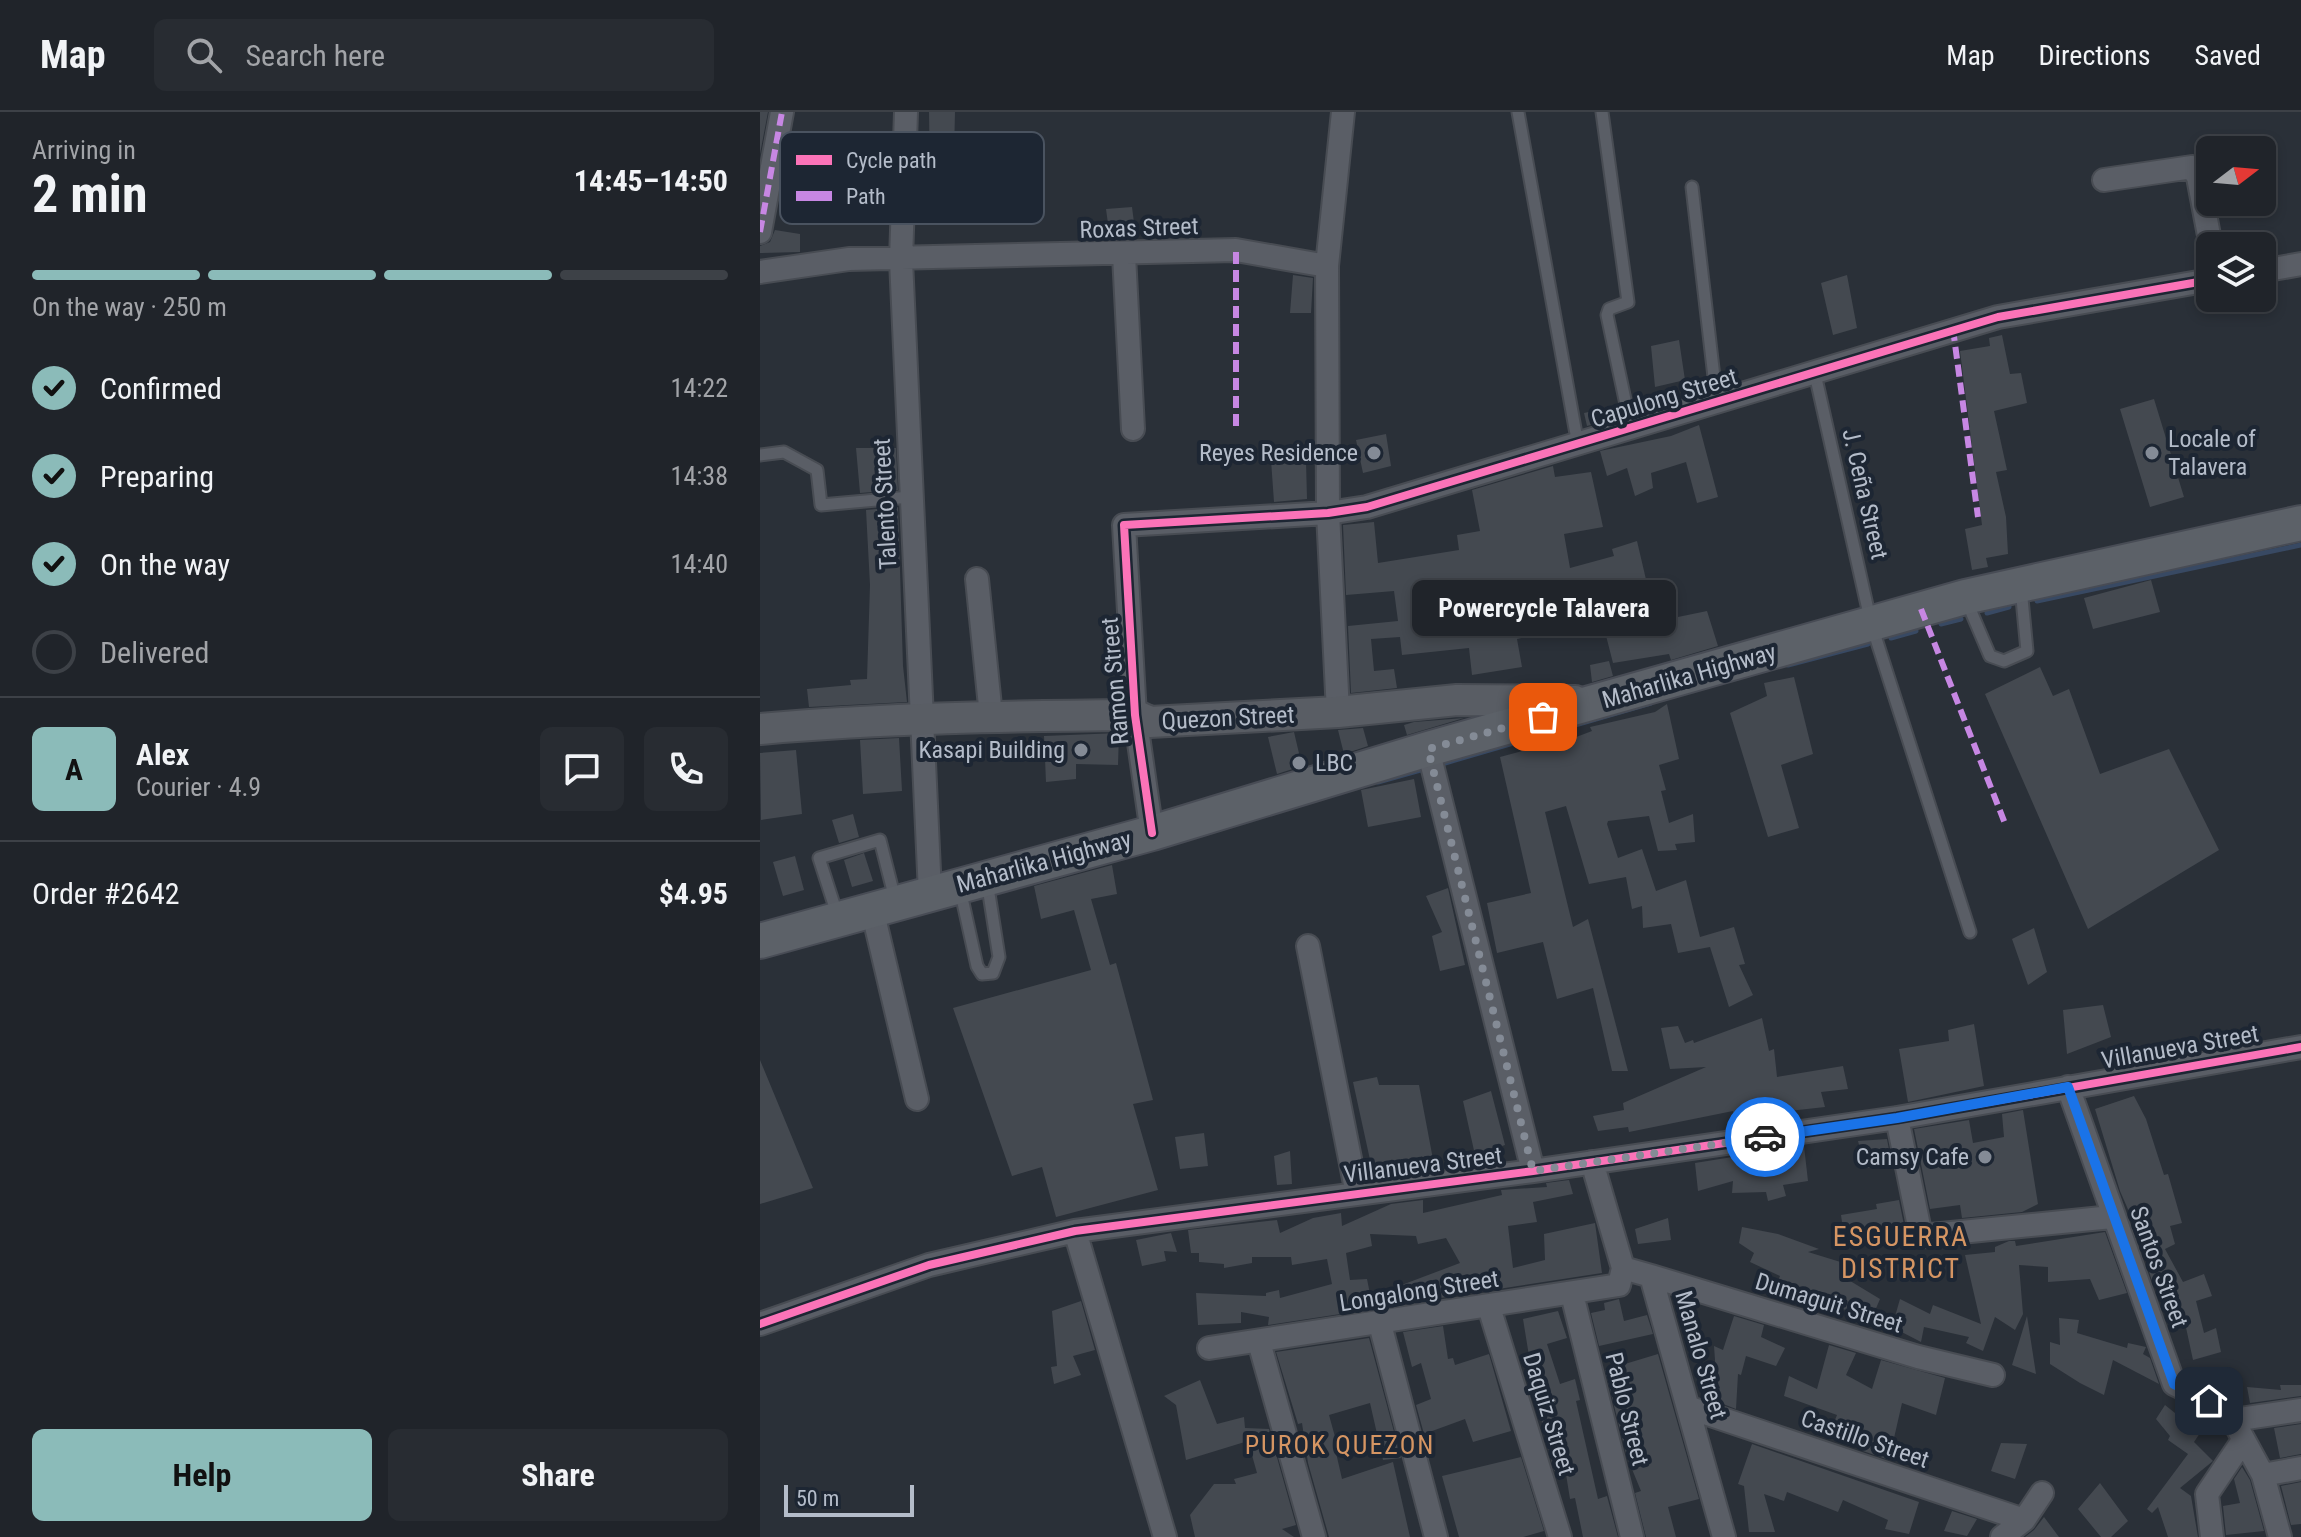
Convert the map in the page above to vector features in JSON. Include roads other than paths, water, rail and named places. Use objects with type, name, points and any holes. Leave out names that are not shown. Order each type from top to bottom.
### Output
[{"type":"main road","name":"Maharlika Highway","points":[[760,941],[1152,833],[1428,749],[1965,597],[2301,523]]},
{"type":"street","points":[[760,232],[782,112]]},
{"type":"street","name":"Talento Street","points":[[905,132],[906,112]]},
{"type":"street","points":[[1338,712],[1328,513],[1327,266],[1343,112]]},
{"type":"street","points":[[2104,180],[2192,167],[2198,177],[2208,232]]},
{"type":"street","name":"Talento Street","points":[[902,224],[910,497],[922,718],[958,885]]},
{"type":"street","name":"Roxas Street","points":[[760,272],[849,259],[1236,250],[1327,266]]},
{"type":"street","points":[[1124,255],[1133,429]]},
{"type":"street","points":[[2276,268],[2301,264]]},
{"type":"street","name":"Capulong Street","points":[[1124,525],[1328,513],[1367,507],[1998,317],[2196,282]]},
{"type":"street","name":"Ramon Street","points":[[1124,525],[1135,715],[1152,833]]},
{"type":"street","points":[[977,579],[991,716]]},
{"type":"street","name":"Quezon Street","points":[[760,729],[991,716],[1135,715],[1150,722],[1338,712],[1457,700],[1601,701]]},
{"type":"street","points":[[1428,749],[1533,1171]]},
{"type":"street","points":[[884,905],[917,1099]]},
{"type":"street","points":[[1308,946],[1357,1194]]},
{"type":"street","name":"Villanueva Street","points":[[760,1324],[929,1265],[1075,1231],[1533,1171],[1897,1118],[2301,1047]]},
{"type":"street","name":"Santos Street","points":[[2068,1087],[2174,1384],[2209,1401],[2233,1420]]},
{"type":"street","points":[[1897,1118],[1921,1236],[2112,1217]]},
{"type":"street","points":[[1592,1162],[1623,1268]]},
{"type":"street","points":[[1075,1231],[1165,1537]]},
{"type":"street","name":"Manalo Street","points":[[1623,1268],[1651,1276],[1724,1537]]},
{"type":"street","name":"Longalong Street","points":[[1209,1348],[1619,1285],[1623,1268]]},
{"type":"street","name":"Dumaguit Street","points":[[1651,1276],[1918,1357],[1993,1375]]},
{"type":"street","name":"Pablo Street","points":[[1572,1294],[1632,1537]]},
{"type":"street","name":"Daquiz Street","points":[[1489,1307],[1560,1537]]},
{"type":"street","points":[[1380,1324],[1436,1537]]},
{"type":"street","points":[[1259,1342],[1314,1537]]},
{"type":"street","name":"Castillo Street","points":[[1690,1408],[2024,1520]]},
{"type":"street","points":[[2280,1537],[2263,1475],[2242,1442],[2233,1420],[2301,1410]]},
{"type":"street","points":[[2212,1537],[2207,1494],[2242,1442]]},
{"type":"street","points":[[2263,1475],[2301,1468]]},
{"type":"street","points":[[2002,1537],[2024,1520],[2042,1493]]},
{"type":"lane","points":[[1518,112],[1578,445]]},
{"type":"lane","points":[[1602,112],[1628,302],[1609,309],[1607,315],[1631,428]]},
{"type":"lane","points":[[1692,187],[1717,403]]},
{"type":"lane","name":"J. Ceña Street","points":[[1815,374],[1871,623],[1970,932]]},
{"type":"lane","points":[[760,455],[784,452],[817,470],[821,505],[910,497]]},
{"type":"lane","points":[[1965,597],[1990,656],[2004,661],[2027,651],[2029,639],[2020,584]]},
{"type":"lane","points":[[838,918],[819,858],[880,840],[884,905]]},
{"type":"lane","points":[[958,885],[999,957],[993,973],[982,974],[977,966],[958,885]]},
{"type":"waterway","points":[[2037,601],[2301,545]]},
{"type":"waterway","points":[[1987,613],[2009,607]]},
{"type":"waterway","points":[[1941,624],[1961,619]]},
{"type":"waterway","points":[[1891,638],[1916,631]]},
{"type":"waterway","points":[[1788,665],[1868,644]]},
{"type":"waterway","points":[[1445,763],[1651,703]]},
{"type":"waterway","points":[[1378,782],[1424,769]]},
{"type":"place","name":"Reyes Residence","points":[[1374,453]]},
{"type":"place","name":"Locale of Talavera","points":[[2152,453]]},
{"type":"place","name":"Powercycle Talavera","points":[[1543,717]]},
{"type":"place","name":"Kasapi Building","points":[[1081,750]]},
{"type":"place","name":"LBC","points":[[1299,763]]},
{"type":"place","name":"Camsy Cafe","points":[[1985,1157]]},
{"type":"district","name":"ESGUERRA DISTRICT","points":[[1901,1252]]},
{"type":"district","name":"PUROK QUEZON","points":[[1340,1445]]}]
